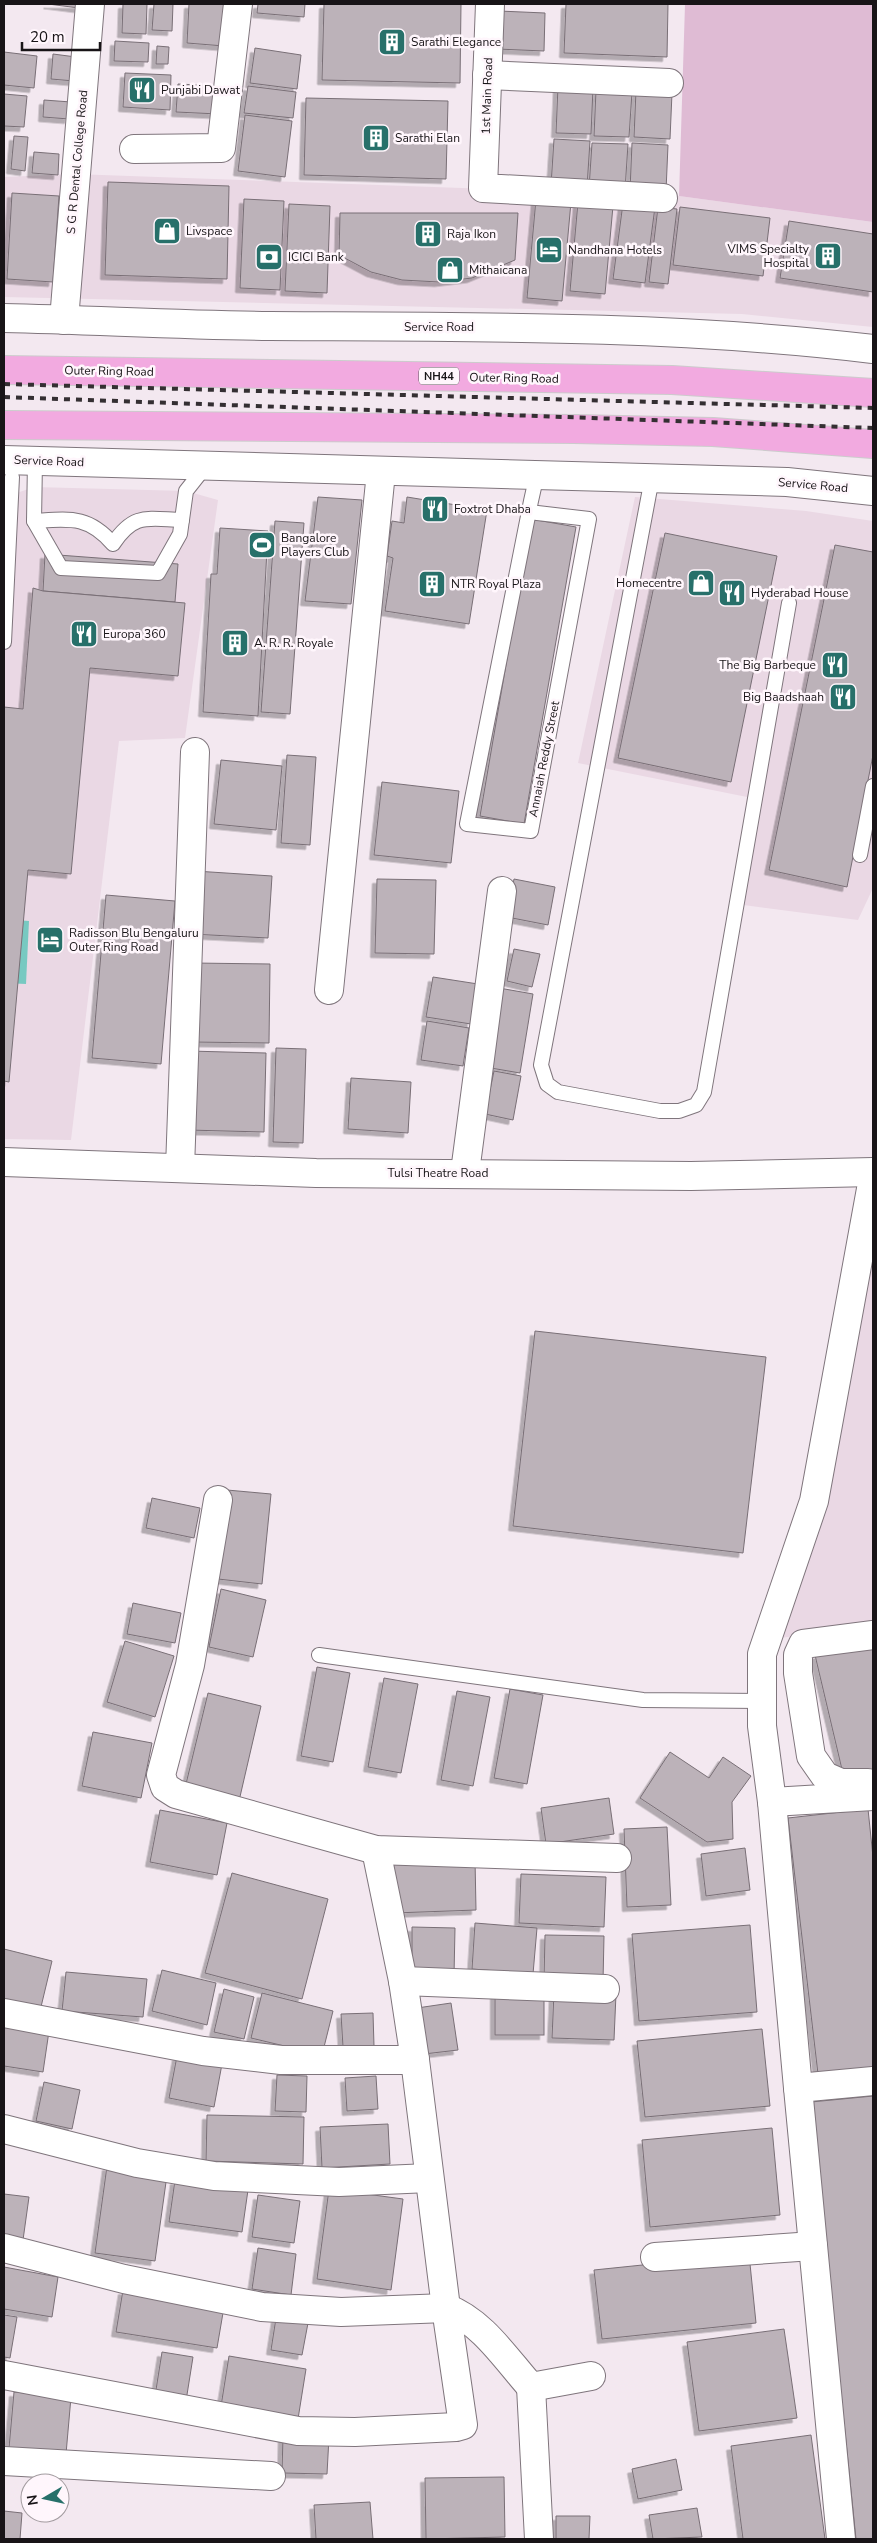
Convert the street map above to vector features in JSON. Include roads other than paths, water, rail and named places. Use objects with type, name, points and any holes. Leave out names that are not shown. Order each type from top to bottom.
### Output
[{"type":"highway","name":"Outer Ring Road","points":[[4,370],[672,380],[873,392]]},
{"type":"highway","points":[[4,425],[574,429],[713,432],[873,444]]},
{"type":"street","name":"S G R Dental College Road","points":[[64,320],[90,4]]},
{"type":"street","points":[[134,149],[222,148],[238,4]]},
{"type":"street","name":"1st Main Road","points":[[490,4],[484,188],[663,198]]},
{"type":"street","points":[[487,75],[669,83]]},
{"type":"street","name":"Service Road","points":[[4,318],[626,332],[780,338],[873,349]]},
{"type":"street","name":"Service Road","points":[[8,468],[35,461],[787,482],[873,490]]},
{"type":"street","points":[[328,990],[381,472]]},
{"type":"street","points":[[180,1168],[195,752]]},
{"type":"street","points":[[465,1172],[502,891]]},
{"type":"street","name":"Tulsi Theatre Road","points":[[4,1162],[316,1173],[465,1172],[700,1176],[873,1172]]},
{"type":"street","points":[[841,2539],[772,1802],[762,1726],[762,1654],[814,1501],[873,1178]]},
{"type":"street","points":[[218,1500],[190,1665],[161,1775],[165,1786],[176,1794],[376,1850],[617,1858]]},
{"type":"street","points":[[873,1635],[803,1644],[798,1655],[798,1673],[811,1756],[825,1776],[841,1783],[873,1782]]},
{"type":"street","points":[[762,1690],[798,1673]]},
{"type":"street","points":[[772,1802],[873,1796]]},
{"type":"street","points":[[4,2375],[298,2431],[355,2432],[456,2428],[463,2425],[464,2421],[446,2308],[429,2178],[416,2060],[376,1850]]},
{"type":"street","points":[[402,1981],[605,1989]]},
{"type":"street","points":[[4,2013],[212,2052],[281,2060],[416,2060]]},
{"type":"street","points":[[798,2088],[873,2081]]},
{"type":"street","points":[[4,2128],[137,2163],[214,2176],[339,2182],[429,2178]]},
{"type":"street","points":[[656,2257],[813,2246]]},
{"type":"street","points":[[4,2248],[124,2280],[262,2307],[341,2312],[446,2308],[459,2313],[476,2325],[531,2387],[539,2539]]},
{"type":"street","points":[[531,2387],[591,2376]]},
{"type":"street","points":[[4,2461],[271,2476]]},
{"type":"lane","points":[[35,461],[34,521],[61,568],[158,573],[180,534],[186,491],[205,467]]},
{"type":"lane","points":[[4,642],[8,468]]},
{"type":"lane","name":"Annaiah Reddy Street","points":[[529,512],[589,519],[531,831],[468,824],[529,512],[537,474]]},
{"type":"lane","points":[[652,478],[541,1065],[547,1084],[558,1092],[660,1112],[678,1111],[696,1105],[704,1092],[789,603]]},
{"type":"lane","points":[[34,521],[75,519],[102,531],[113,544],[123,530],[139,519],[182,520]]},
{"type":"lane","points":[[860,855],[866,808],[873,786]]},
{"type":"lane","points":[[319,1654],[643,1700],[762,1690]]},
{"type":"railway","points":[[4,384],[873,408]]},
{"type":"railway","points":[[4,397],[873,428]]},
{"type":"place","name":"Sarathi Elegance","points":[[392,42]]},
{"type":"place","name":"Punjabi Dawat","points":[[142,90]]},
{"type":"place","name":"Sarathi Elan","points":[[376,138]]},
{"type":"place","name":"Livspace","points":[[167,231]]},
{"type":"place","name":"Raja Ikon","points":[[428,234]]},
{"type":"place","name":"Nandhana Hotels","points":[[549,250]]},
{"type":"place","name":"VIMS Specialty Hospital","points":[[828,256]]},
{"type":"place","name":"ICICI Bank","points":[[269,257]]},
{"type":"place","name":"Mithaicana","points":[[450,270]]},
{"type":"place","name":"Foxtrot Dhaba","points":[[435,509]]},
{"type":"place","name":"Bangalore Players Club","points":[[262,545]]},
{"type":"place","name":"Homecentre","points":[[701,583]]},
{"type":"place","name":"NTR Royal Plaza","points":[[432,584]]},
{"type":"place","name":"Hyderabad House","points":[[732,593]]},
{"type":"place","name":"Europa 360","points":[[84,634]]},
{"type":"place","name":"A. R. R. Royale","points":[[235,643]]},
{"type":"place","name":"The Big Barbeque","points":[[835,665]]},
{"type":"place","name":"Big Baadshaah","points":[[843,697]]},
{"type":"place","name":"Radisson Blu Bengaluru Outer Ring Road","points":[[50,940]]}]
